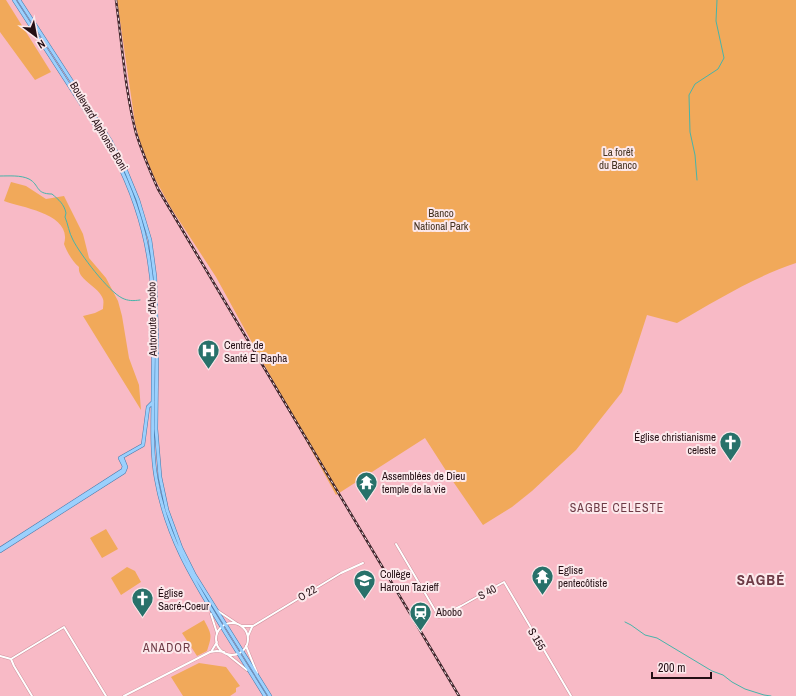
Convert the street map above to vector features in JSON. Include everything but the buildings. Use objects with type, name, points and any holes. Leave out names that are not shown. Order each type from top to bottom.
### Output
[{"type":"main road","name":"Autoroute d'Abobo","points":[[14,0],[114,155],[134,202],[143,230],[152,278],[152,434],[158,486],[164,510],[180,555],[208,604],[224,626],[240,653]]},
{"type":"main road","name":"Boulevard Alphonse Boni","points":[[20,0],[122,161],[138,200],[147,228],[153,255],[156,289],[156,429],[158,459],[167,510],[181,548]]},
{"type":"main road","points":[[0,550],[124,472],[126,467],[121,457],[143,445],[148,407],[153,402]]},
{"type":"main road","name":"Autoroute d'Abobo","points":[[181,548],[194,574],[218,611],[224,626]]},
{"type":"main road","points":[[208,604],[211,614]]},
{"type":"main road","points":[[240,653],[265,696]]},
{"type":"main road","points":[[240,653],[259,678],[270,696]]},
{"type":"street","name":"S 40","points":[[396,544],[439,617],[504,582]]},
{"type":"street","name":"O 22","points":[[253,626],[340,573],[363,563]]},
{"type":"street","name":"S 155","points":[[504,582],[571,696]]},
{"type":"street","points":[[210,652],[217,651],[232,655],[240,653],[246,646],[248,636],[253,626],[242,626],[237,624],[218,611]]},
{"type":"street","points":[[211,614],[217,633],[219,648],[251,673]]},
{"type":"street","points":[[217,633],[229,623],[237,624]]},
{"type":"street","points":[[242,626],[248,636]]},
{"type":"street","points":[[0,656],[11,659],[64,627],[106,696]]},
{"type":"street","points":[[124,696],[210,652],[213,650],[217,642]]},
{"type":"street","points":[[246,646],[259,678]]},
{"type":"street","points":[[11,659],[32,696]]},
{"type":"green space","points":[[0,0],[6,0],[51,72],[35,80],[0,32]]},
{"type":"green space","name":"La forêt du Banco","points":[[117,0],[796,0],[796,263],[750,282],[677,323],[647,315],[622,392],[576,450],[532,491],[512,507],[483,525],[425,438],[336,495],[216,277],[171,208],[154,177],[141,145],[135,123]]},
{"type":"green space","points":[[11,182],[26,186],[46,199],[64,196],[83,234],[89,258],[106,278],[118,301],[129,358],[139,385],[141,410],[83,316],[103,309],[101,294],[81,276],[79,267],[68,253],[64,244],[65,234],[61,226],[54,219],[34,210],[4,201]]},
{"type":"green space","points":[[106,529],[118,549],[102,558],[90,538]]},
{"type":"green space","points":[[127,567],[135,571],[141,582],[121,595],[111,578]]},
{"type":"green space","points":[[204,620],[210,632],[210,642],[207,651],[197,656],[182,633]]},
{"type":"green space","points":[[199,663],[226,667],[240,686],[236,688],[236,692],[230,696],[183,696],[171,677]]},
{"type":"waterway","points":[[697,180],[695,155],[690,132],[689,95],[695,84],[718,69],[724,58],[716,21],[717,0]]},
{"type":"waterway","points":[[0,176],[15,176],[29,179],[40,191],[55,196],[64,207],[66,213],[65,217],[73,240],[95,272],[109,288],[122,298],[126,300],[140,300]]},
{"type":"waterway","points":[[625,622],[645,635],[657,638],[745,689],[771,696]]},
{"type":"railway","points":[[116,0],[126,84],[132,117],[141,147],[158,189],[459,696]]},
{"type":"place","name":"Centre de Santé El Rapha","points":[[209,370]]},
{"type":"place","name":"Église christianisme celeste","points":[[731,462]]},
{"type":"place","name":"Assemblées de Dieu temple de la vie","points":[[366,502]]},
{"type":"place","name":"Eglise pentecôtiste","points":[[543,596]]},
{"type":"place","name":"Collège Haroun Tazieff","points":[[365,600]]},
{"type":"place","name":"Église Sacré-Coeur","points":[[142,618]]},
{"type":"place","name":"Abobo","points":[[420,632]]},
{"type":"district","name":"SAGBE CELESTE","points":[[617,508]]},
{"type":"district","name":"SAGBÉ","points":[[761,579]]},
{"type":"district","name":"ANADOR","points":[[167,648]]},
{"type":"park label","name":"Banco National Park","points":[[441,219]]}]
